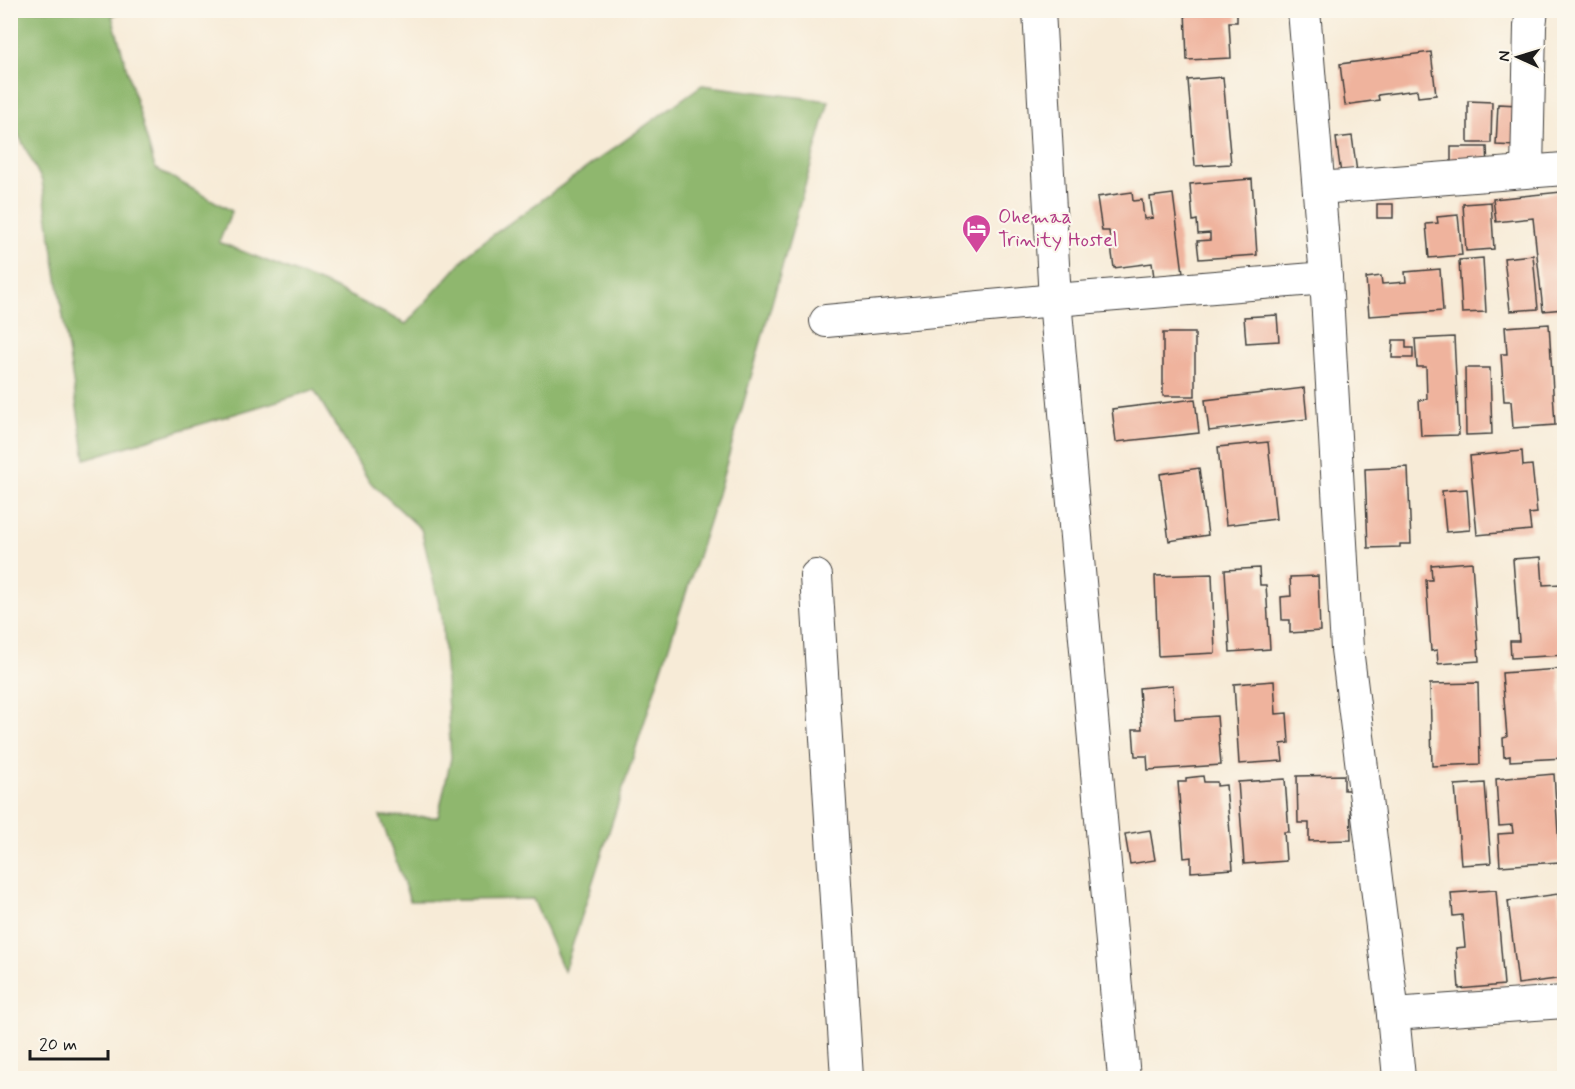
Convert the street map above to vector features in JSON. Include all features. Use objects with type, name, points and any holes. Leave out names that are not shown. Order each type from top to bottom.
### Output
[{"type":"street","points":[[1039,10],[1055,300],[1124,1078]]},
{"type":"street","points":[[1304,10],[1326,278],[1347,649],[1393,1014],[1398,1078]]},
{"type":"street","points":[[1527,171],[1532,10]]},
{"type":"street","points":[[1319,188],[1564,169]]},
{"type":"street","points":[[826,321],[1326,278]]},
{"type":"street","points":[[816,576],[847,1078]]},
{"type":"street","points":[[1393,1014],[1564,1002]]},
{"type":"green space","points":[[11,10],[125,11],[112,16],[155,168],[232,211],[219,242],[332,287],[406,324],[472,250],[702,85],[829,101],[717,497],[564,971],[533,899],[410,901],[380,816],[438,817],[451,758],[442,617],[421,529],[369,481],[314,390],[85,459],[42,181],[11,120]]},
{"type":"building","points":[[1185,10],[1237,10],[1237,22],[1229,22],[1231,58],[1187,60]]},
{"type":"building","points":[[1431,52],[1436,95],[1418,97],[1417,90],[1378,95],[1379,100],[1345,105],[1340,64]]},
{"type":"building","points":[[1223,77],[1231,164],[1195,166],[1188,80]]},
{"type":"building","points":[[1468,101],[1492,102],[1491,143],[1468,143]]},
{"type":"building","points":[[1498,104],[1519,105],[1518,146],[1496,145]]},
{"type":"building","points":[[1352,136],[1357,172],[1341,174],[1336,138]]},
{"type":"building","points":[[1451,147],[1487,147],[1488,168],[1451,168]]},
{"type":"building","points":[[1252,179],[1257,255],[1199,259],[1197,241],[1210,240],[1210,233],[1198,234],[1197,220],[1193,221],[1190,184]]},
{"type":"building","points":[[1132,192],[1133,201],[1142,200],[1144,219],[1153,218],[1150,197],[1173,194],[1183,273],[1154,277],[1152,263],[1114,268],[1109,231],[1102,231],[1097,197]]},
{"type":"building","points":[[1561,192],[1564,226],[1564,309],[1543,311],[1533,218],[1496,222],[1493,199]]},
{"type":"building","points":[[1491,202],[1494,249],[1466,251],[1463,204]]},
{"type":"building","points":[[1377,204],[1393,204],[1393,218],[1377,218]]},
{"type":"building","points":[[1458,215],[1462,255],[1429,258],[1426,224],[1438,223],[1437,217]]},
{"type":"building","points":[[1533,255],[1538,309],[1510,311],[1504,258]]},
{"type":"building","points":[[1483,258],[1486,312],[1462,313],[1459,260]]},
{"type":"building","points":[[1440,269],[1443,311],[1369,316],[1366,278],[1381,276],[1382,284],[1406,282],[1405,272]]},
{"type":"building","points":[[1277,315],[1279,341],[1246,343],[1244,317]]},
{"type":"building","points":[[1549,324],[1555,425],[1513,428],[1511,401],[1504,401],[1501,354],[1507,354],[1505,327]]},
{"type":"building","points":[[1163,333],[1195,333],[1195,396],[1163,396]]},
{"type":"building","points":[[1454,337],[1459,435],[1421,436],[1419,400],[1427,399],[1426,367],[1417,367],[1415,339]]},
{"type":"building","points":[[1393,340],[1406,340],[1406,348],[1413,348],[1413,358],[1392,358]]},
{"type":"building","points":[[1465,368],[1490,368],[1492,434],[1466,435]]},
{"type":"building","points":[[1304,388],[1307,419],[1209,431],[1205,400]]},
{"type":"building","points":[[1195,399],[1199,433],[1116,442],[1112,409]]},
{"type":"building","points":[[1268,442],[1276,519],[1226,525],[1218,447]]},
{"type":"building","points":[[1522,451],[1523,466],[1532,465],[1537,513],[1529,514],[1531,530],[1477,535],[1470,456]]},
{"type":"building","points":[[1408,467],[1411,544],[1400,544],[1400,547],[1368,548],[1365,469]]},
{"type":"building","points":[[1199,468],[1208,535],[1169,541],[1160,474]]},
{"type":"building","points":[[1467,489],[1470,530],[1446,532],[1442,491]]},
{"type":"building","points":[[1541,557],[1543,585],[1562,584],[1564,655],[1511,658],[1510,641],[1519,641],[1513,559]]},
{"type":"building","points":[[1472,562],[1479,661],[1438,664],[1437,650],[1431,651],[1426,580],[1432,580],[1431,565]]},
{"type":"building","points":[[1259,568],[1260,585],[1266,585],[1270,649],[1230,652],[1225,570]]},
{"type":"building","points":[[1212,574],[1215,653],[1158,656],[1155,576]]},
{"type":"building","points":[[1318,576],[1320,631],[1290,633],[1290,620],[1282,620],[1281,597],[1291,596],[1290,577]]},
{"type":"building","points":[[1559,669],[1564,758],[1510,761],[1510,756],[1504,757],[1503,738],[1507,737],[1502,673]]},
{"type":"building","points":[[1274,681],[1276,714],[1287,713],[1289,743],[1281,744],[1283,761],[1239,764],[1234,684]]},
{"type":"building","points":[[1478,683],[1480,764],[1432,766],[1430,684]]},
{"type":"building","points":[[1173,685],[1175,719],[1217,716],[1221,765],[1148,770],[1147,756],[1135,756],[1133,729],[1142,729],[1139,688]]},
{"type":"building","points":[[1554,774],[1560,862],[1500,866],[1498,834],[1513,833],[1512,825],[1499,826],[1496,779]]},
{"type":"building","points":[[1344,775],[1344,790],[1350,790],[1351,840],[1309,841],[1309,823],[1298,823],[1297,776]]},
{"type":"building","points":[[1203,776],[1204,782],[1217,782],[1217,786],[1226,785],[1233,869],[1191,872],[1191,857],[1184,858],[1178,782],[1186,782],[1186,778]]},
{"type":"building","points":[[1285,779],[1289,832],[1284,832],[1286,861],[1244,864],[1238,782]]},
{"type":"building","points":[[1485,783],[1491,863],[1461,865],[1455,785]]},
{"type":"building","points":[[1150,830],[1155,860],[1130,864],[1125,834]]},
{"type":"building","points":[[1496,890],[1504,985],[1459,989],[1456,948],[1465,947],[1462,915],[1453,916],[1451,893]]},
{"type":"building","points":[[1558,894],[1560,913],[1564,912],[1564,978],[1518,984],[1508,901]]},
{"type":"place","name":"Ohemaa Trinity Hostel","points":[[977,254]]}]
